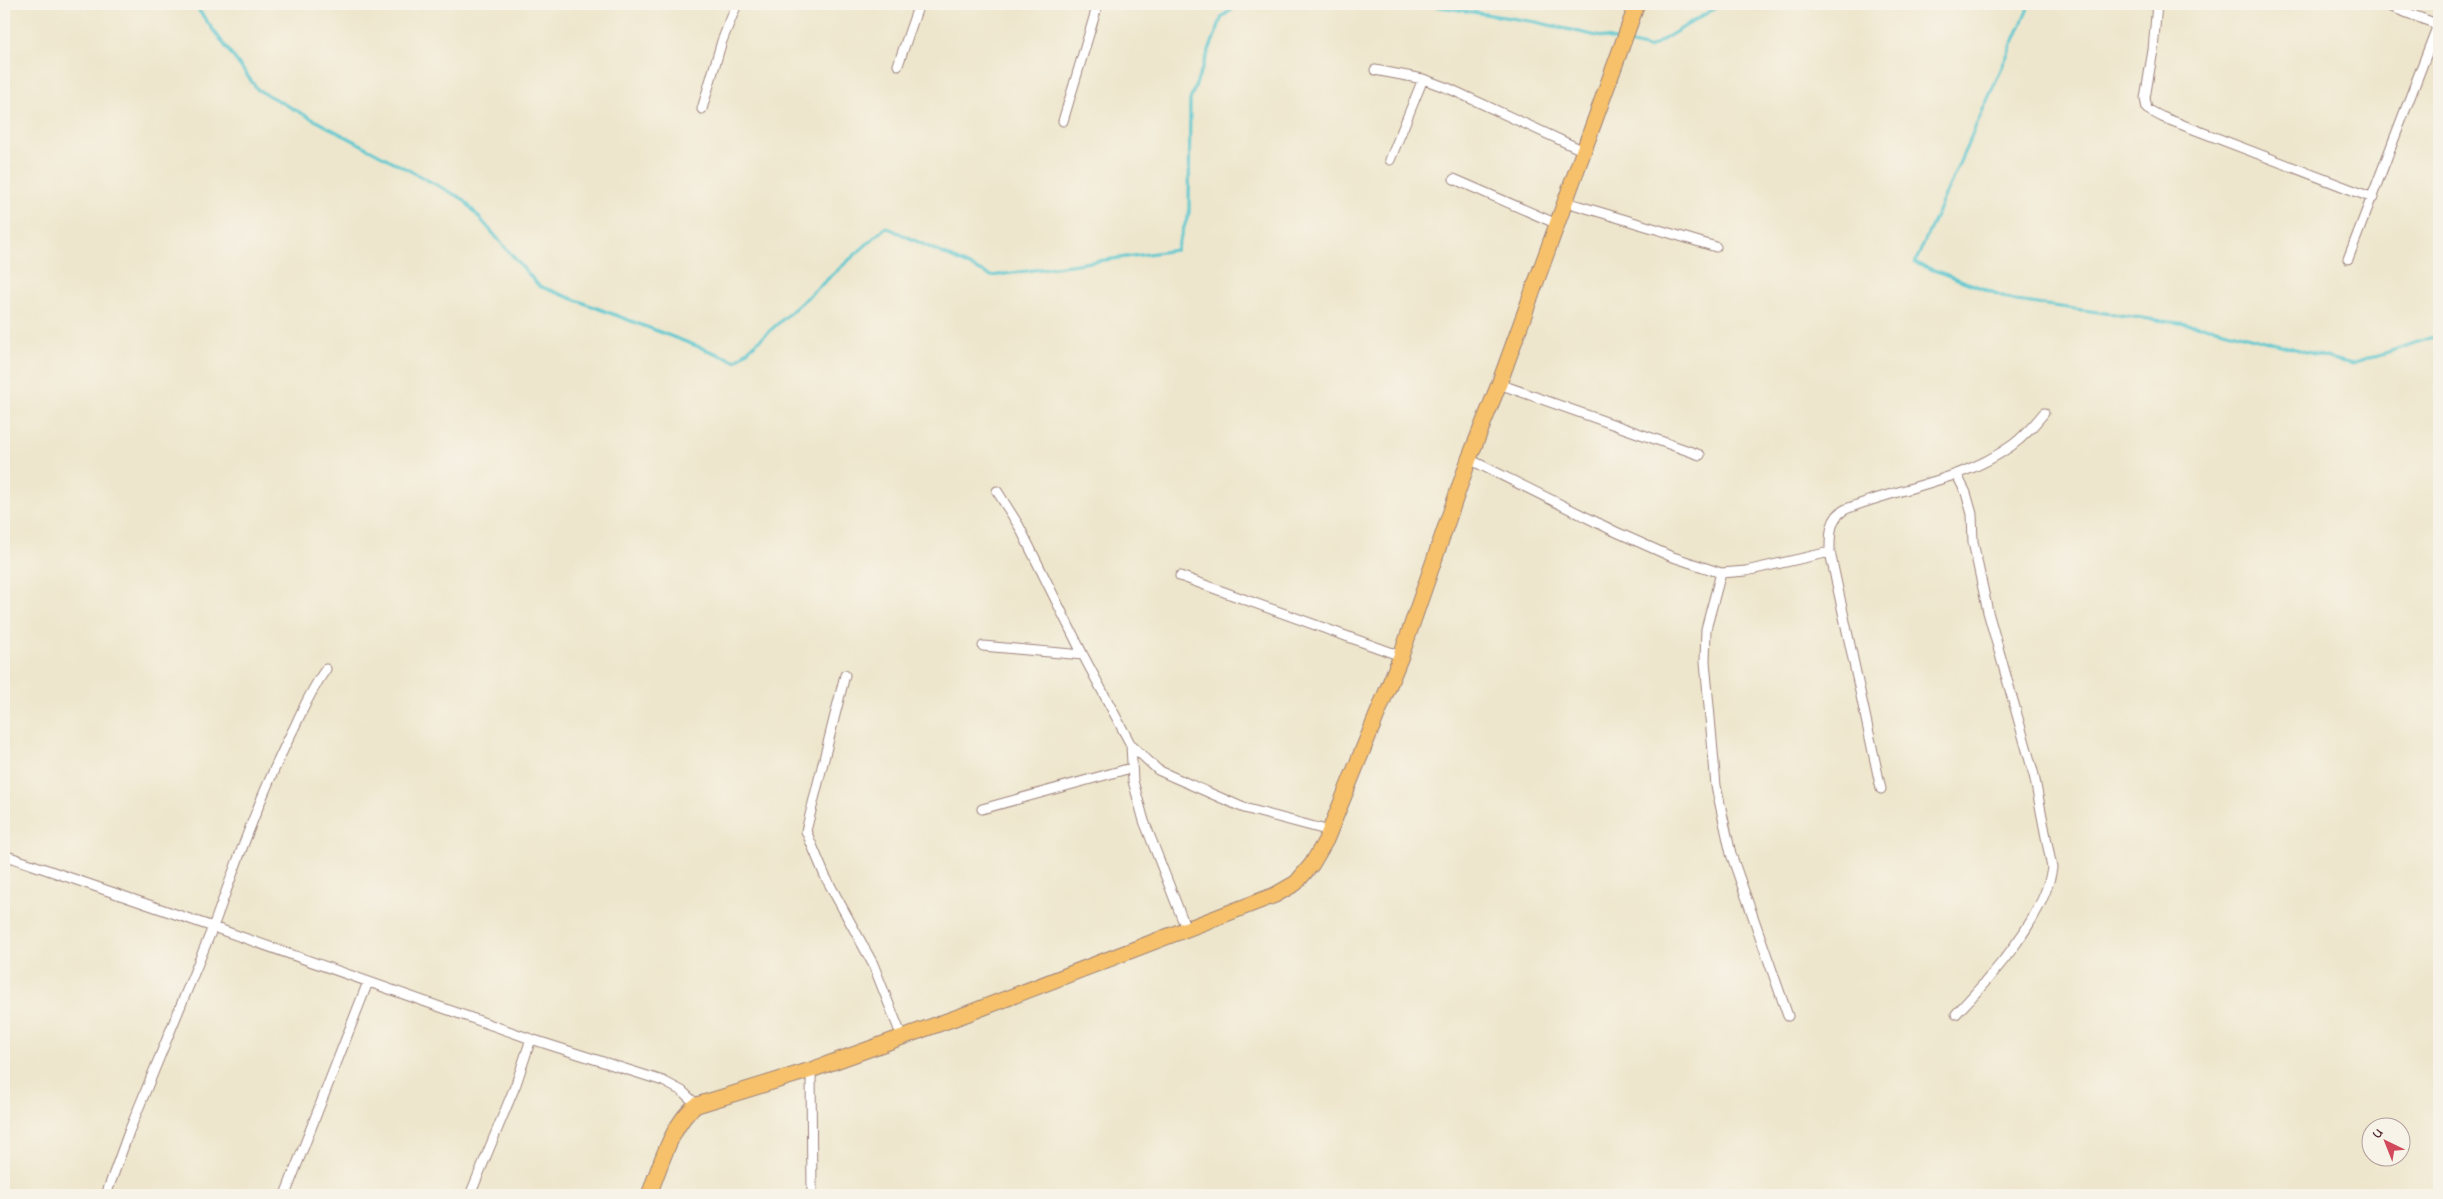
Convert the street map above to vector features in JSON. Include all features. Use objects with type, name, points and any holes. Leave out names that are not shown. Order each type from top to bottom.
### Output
[{"type":"highway","points":[[649,1195],[674,1133],[684,1116],[697,1105],[811,1070],[1186,931],[1275,895],[1296,883],[1312,864],[1330,831],[1400,656],[1469,459],[1500,384],[1637,4]]},
{"type":"street","points":[[702,109],[722,41],[736,4]]},
{"type":"street","points":[[898,65],[919,4]]},
{"type":"street","points":[[1063,121],[1098,4]]},
{"type":"street","points":[[2157,4],[2153,50],[2145,98],[2148,109],[2162,117],[2373,198]]},
{"type":"street","points":[[2348,259],[2439,24],[2384,4]]},
{"type":"street","points":[[1375,70],[1423,80],[1469,97],[1584,151]]},
{"type":"street","points":[[1390,160],[1423,80]]},
{"type":"street","points":[[1454,179],[1557,224]]},
{"type":"street","points":[[1566,202],[1716,247]]},
{"type":"street","points":[[1500,384],[1700,455]]},
{"type":"street","points":[[1881,789],[1830,552],[1830,533],[1833,523],[1841,511],[1863,502],[1957,475],[2010,447],[2044,413]]},
{"type":"street","points":[[1469,459],[1614,531],[1670,556],[1721,573],[1746,571],[1830,552]]},
{"type":"street","points":[[1956,1014],[1984,984],[2010,950],[2038,908],[2048,887],[2052,868],[2034,775],[1988,612],[1973,542],[1972,514],[1966,493],[1957,475]]},
{"type":"street","points":[[997,491],[1019,526],[1083,656],[1131,745],[1158,770],[1244,808],[1330,831]]},
{"type":"street","points":[[1721,573],[1706,629],[1705,661],[1716,786],[1731,854],[1788,1016]]},
{"type":"street","points":[[1180,576],[1400,656]]},
{"type":"street","points":[[983,646],[1083,656]]},
{"type":"street","points":[[106,1195],[130,1129],[213,927],[258,805],[282,750],[326,669]]},
{"type":"street","points":[[845,675],[806,831],[825,876],[873,964],[902,1037]]},
{"type":"street","points":[[1131,745],[1131,768],[1144,821],[1186,931]]},
{"type":"street","points":[[982,809],[1131,768]]},
{"type":"street","points":[[4,855],[252,939],[532,1039],[663,1082],[682,1091],[697,1105]]},
{"type":"street","points":[[285,1195],[368,982]]},
{"type":"street","points":[[470,1195],[516,1084],[532,1039]]},
{"type":"street","points":[[811,1070],[812,1195]]},
{"type":"waterway","points":[[194,4],[258,90],[463,199],[539,286],[736,361],[886,227],[991,276],[1176,250],[1189,213],[1190,100],[1222,17],[1238,4]]},
{"type":"waterway","points":[[1421,4],[1536,22],[1619,41]]},
{"type":"waterway","points":[[1628,43],[1649,48],[1722,4]]},
{"type":"waterway","points":[[2030,4],[1915,263],[2016,301],[2216,328],[2352,364],[2439,335]]}]
